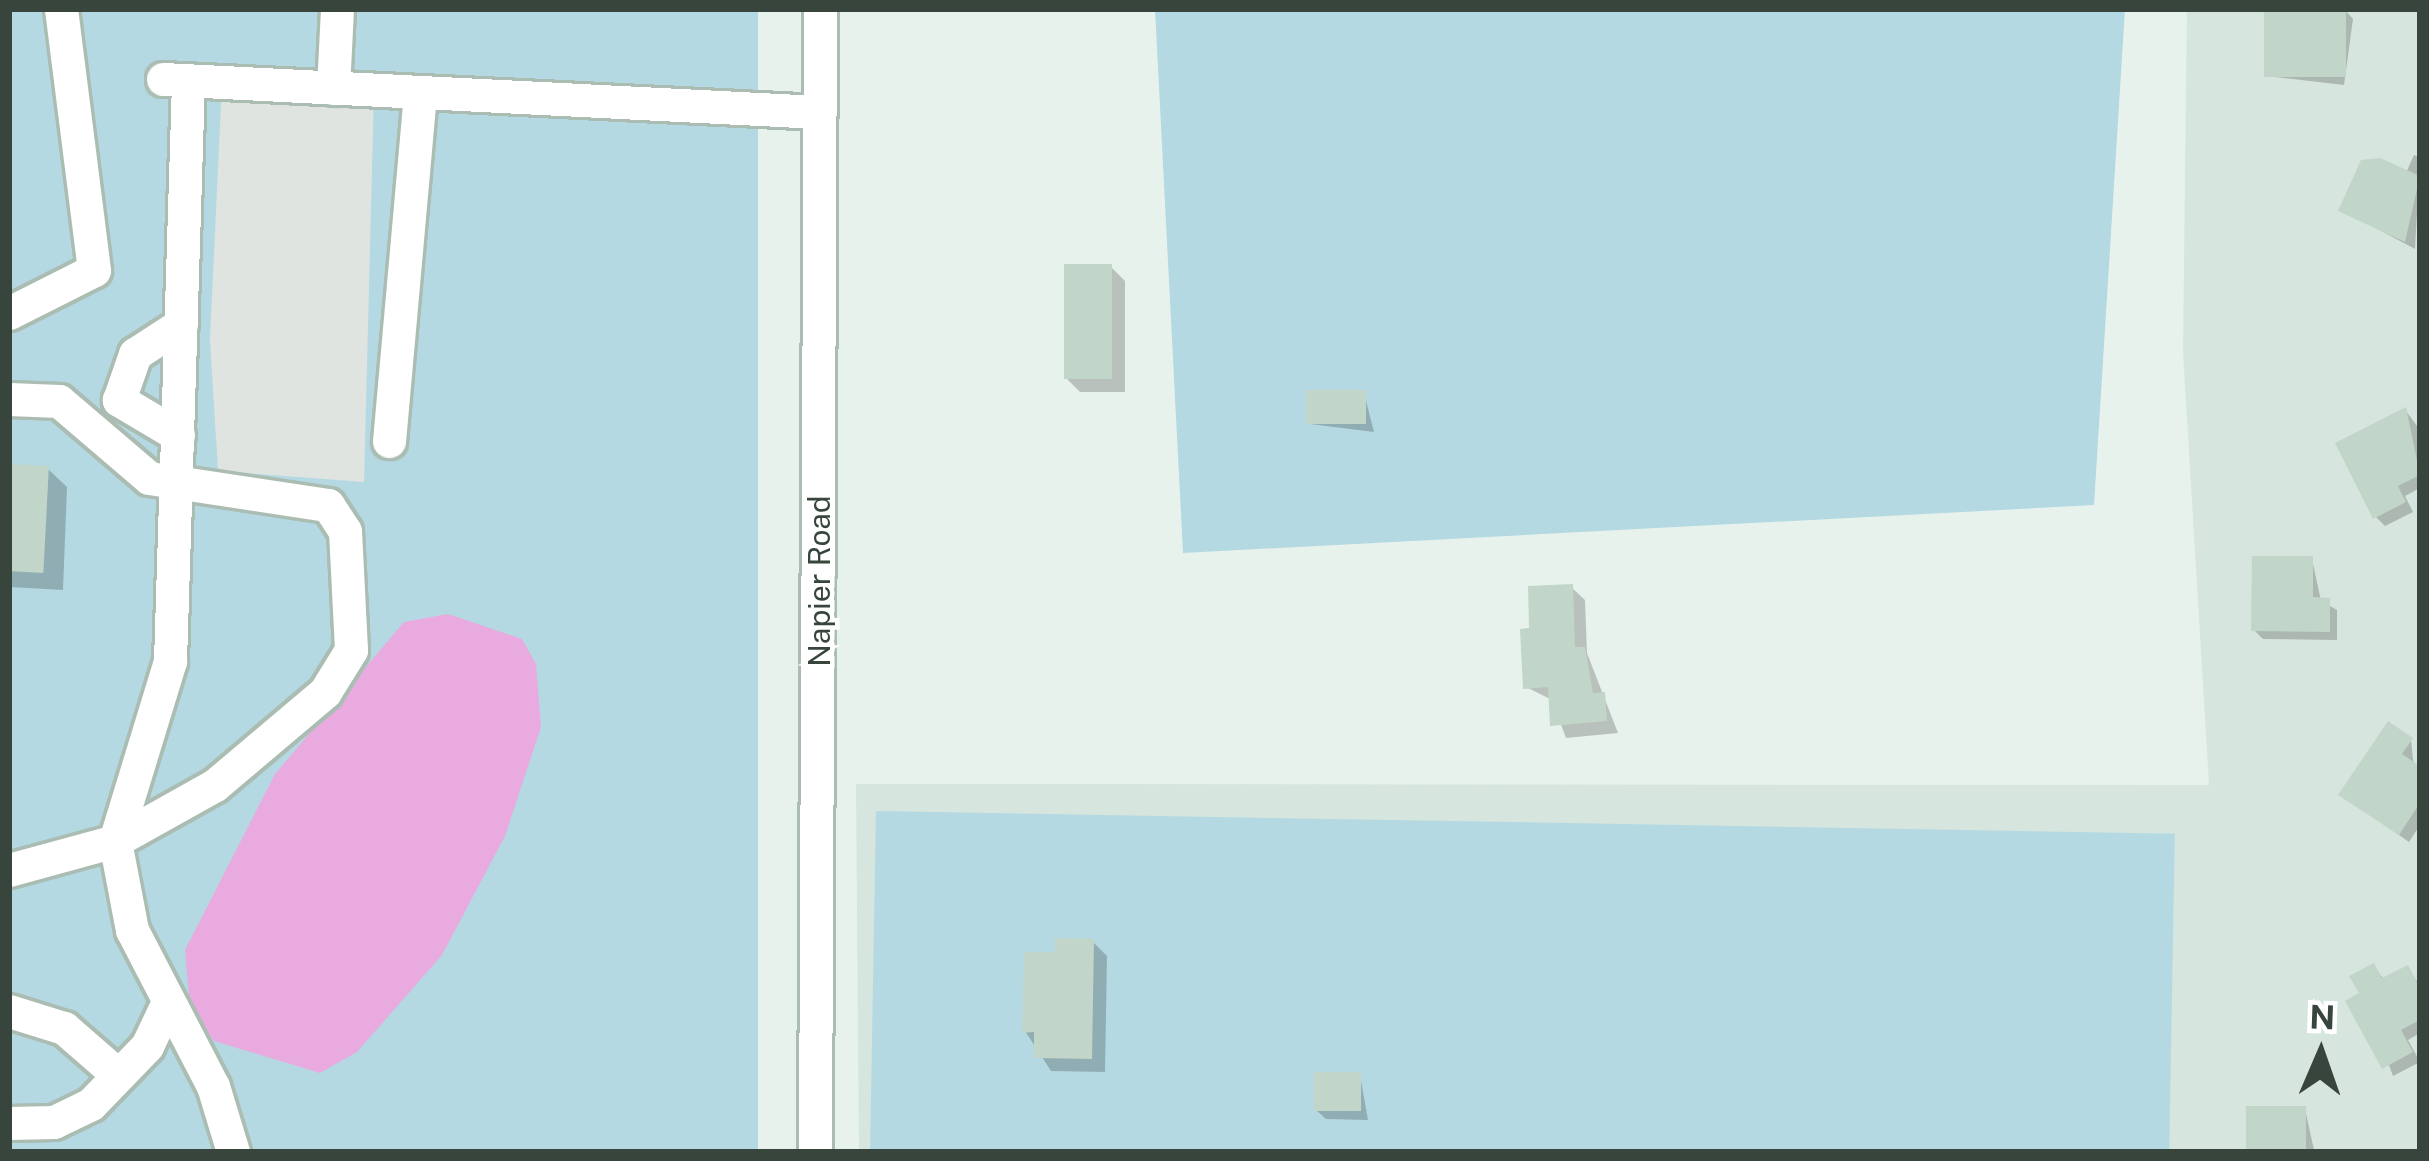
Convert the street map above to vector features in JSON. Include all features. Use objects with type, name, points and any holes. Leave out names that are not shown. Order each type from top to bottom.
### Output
[{"type":"street","points":[[9,313],[94,270],[61,9]]},
{"type":"street","points":[[333,88],[337,9]]},
{"type":"street","name":"Napier Road","points":[[815,1152],[820,9]]},
{"type":"street","points":[[233,1152],[212,1086],[166,1006],[132,930],[115,841],[170,661],[182,324],[176,80],[819,112]]},
{"type":"street","points":[[389,441],[420,92]]},
{"type":"street","points":[[178,435],[128,413],[119,388],[135,354],[182,324]]},
{"type":"street","points":[[9,399],[58,401],[138,470],[177,485],[328,505],[345,531],[351,650],[278,739],[115,841],[9,871]]},
{"type":"street","points":[[9,1123],[55,1122],[118,1075],[166,1006]]},
{"type":"street","points":[[9,1011],[64,1028],[118,1075]]},
{"type":"shaded area","points":[[9,9],[758,9],[758,1152],[9,1152]]},
{"type":"shaded area","points":[[1155,9],[2125,9],[2094,505],[1183,553]]},
{"type":"shaded area","points":[[2187,9],[2420,9],[2420,1152],[859,1152],[856,784],[2209,785],[2183,352]]},
{"type":"shaded area","points":[[222,83],[374,90],[364,482],[218,471],[210,339]]},
{"type":"shaded area","points":[[448,614],[522,639],[536,664],[541,727],[505,836],[442,955],[357,1052],[320,1073],[214,1041],[190,1008],[185,950],[275,774],[404,622]]},
{"type":"shaded area","points":[[876,811],[2175,834],[2169,1152],[870,1152]]},
{"type":"building","points":[[2264,9],[2346,9],[2346,77],[2264,77]]},
{"type":"building","points":[[2380,158],[2420,176],[2405,242],[2338,211],[2361,160]]},
{"type":"building","points":[[1064,264],[1112,264],[1112,379],[1064,379]]},
{"type":"building","points":[[1306,390],[1366,390],[1366,424],[1306,424]]},
{"type":"building","points":[[2406,407],[2420,475],[2398,486],[2406,502],[2373,519],[2335,443]]},
{"type":"building","points":[[9,464],[49,466],[43,573],[9,571]]},
{"type":"building","points":[[2252,556],[2313,556],[2313,597],[2330,598],[2330,632],[2251,631]]},
{"type":"building","points":[[1573,584],[1575,647],[1585,647],[1593,693],[1605,692],[1607,721],[1550,726],[1548,687],[1523,689],[1520,629],[1529,628],[1528,586]]},
{"type":"building","points":[[2388,721],[2413,738],[2402,754],[2420,766],[2420,803],[2399,835],[2338,795]]},
{"type":"building","points":[[1055,938],[1094,939],[1092,1059],[1034,1058],[1034,1032],[1022,1033],[1024,952],[1055,952]]},
{"type":"building","points":[[2374,963],[2382,978],[2408,965],[2420,988],[2420,1020],[2401,1030],[2413,1052],[2382,1069],[2345,1001],[2359,993],[2349,976]]},
{"type":"building","points":[[1314,1072],[1361,1072],[1361,1111],[1314,1111]]},
{"type":"building","points":[[2246,1106],[2306,1106],[2306,1152],[2246,1152]]}]
